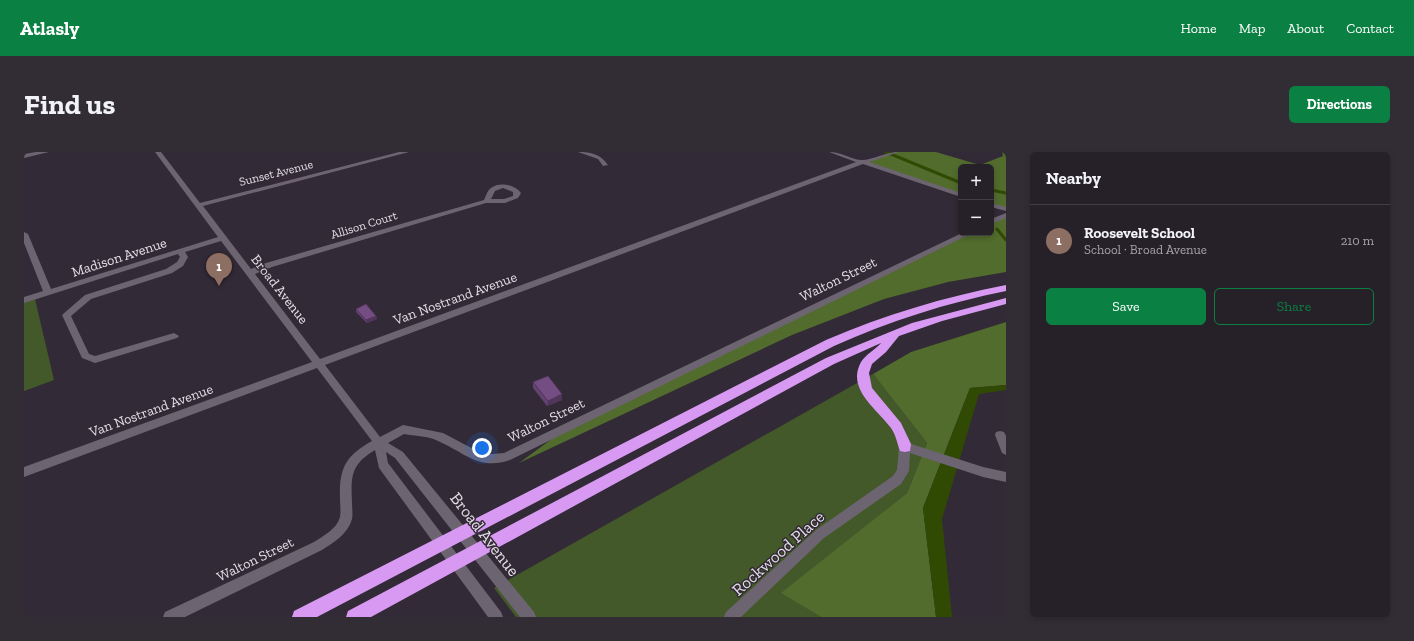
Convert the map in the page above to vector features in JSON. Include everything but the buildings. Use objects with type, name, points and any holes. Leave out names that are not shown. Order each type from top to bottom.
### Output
[{"type":"highway","points":[[300,617],[830,343],[913,311],[1006,288]]},
{"type":"highway","points":[[354,617],[809,372],[861,347],[895,333],[1006,301]]},
{"type":"highway","points":[[895,333],[881,350],[869,360],[864,371],[864,384],[871,397],[898,428],[905,447]]},
{"type":"street","points":[[24,156],[46,152]]},
{"type":"street","name":"Broad Avenue","points":[[158,152],[379,443],[400,455],[529,617]]},
{"type":"street","name":"Sunset Avenue","points":[[198,205],[406,152]]},
{"type":"street","points":[[581,152],[600,158],[605,165]]},
{"type":"street","points":[[832,152],[958,194]]},
{"type":"street","name":"Van Nostrand Avenue","points":[[24,472],[863,162],[895,152]]},
{"type":"street","name":"Allison Court","points":[[249,273],[269,265],[486,201]]},
{"type":"street","points":[[994,206],[1006,209]]},
{"type":"street","points":[[994,221],[1006,215]]},
{"type":"street","points":[[24,234],[48,293]]},
{"type":"street","name":"Walton Street","points":[[170,617],[318,546],[333,537],[346,518],[345,482],[347,470],[354,459],[403,429],[439,436],[479,458],[492,459],[506,457],[962,236]]},
{"type":"street","name":"Madison Avenue","points":[[24,300],[222,238]]},
{"type":"street","points":[[174,336],[95,360],[85,356],[66,315],[88,297],[169,271],[180,264],[184,257],[180,251]]},
{"type":"street","points":[[1000,435],[1006,450]]},
{"type":"street","name":"Broad Avenue","points":[[379,443],[383,465],[496,617]]},
{"type":"street","points":[[905,447],[984,472],[1006,477]]},
{"type":"street","name":"Rockwood Place","points":[[731,617],[820,534],[897,480],[903,471],[905,447]]},
{"type":"shaded area","points":[[895,152],[936,152],[977,164],[958,164],[958,193],[862,163]]},
{"type":"shaded area","points":[[1002,152],[1006,152],[1006,208],[994,204],[994,164],[983,164],[1003,156]]},
{"type":"shaded area","points":[[1006,216],[1006,272],[948,282],[884,299],[792,335],[519,463],[564,430],[965,236],[994,236],[994,222]]},
{"type":"shaded area","points":[[35,299],[54,380],[24,391],[24,302]]},
{"type":"shaded area","points":[[1006,322],[1006,385],[970,388],[923,508],[936,617],[821,617],[781,593],[907,493],[927,443],[873,374],[911,352]]},
{"type":"shaded area","points":[[873,374],[927,443],[907,493],[782,593],[821,617],[516,617],[494,588]]},
{"type":"shaded area","points":[[1006,385],[1006,390],[979,394],[942,519],[952,617],[936,617],[923,508],[970,388]]},
{"type":"waterway","points":[[886,152],[958,182]]},
{"type":"waterway","points":[[994,191],[1006,193]]},
{"type":"waterway","points":[[997,229],[1006,240]]},
{"type":"place","name":"Roosevelt School","points":[[219,286]]}]
